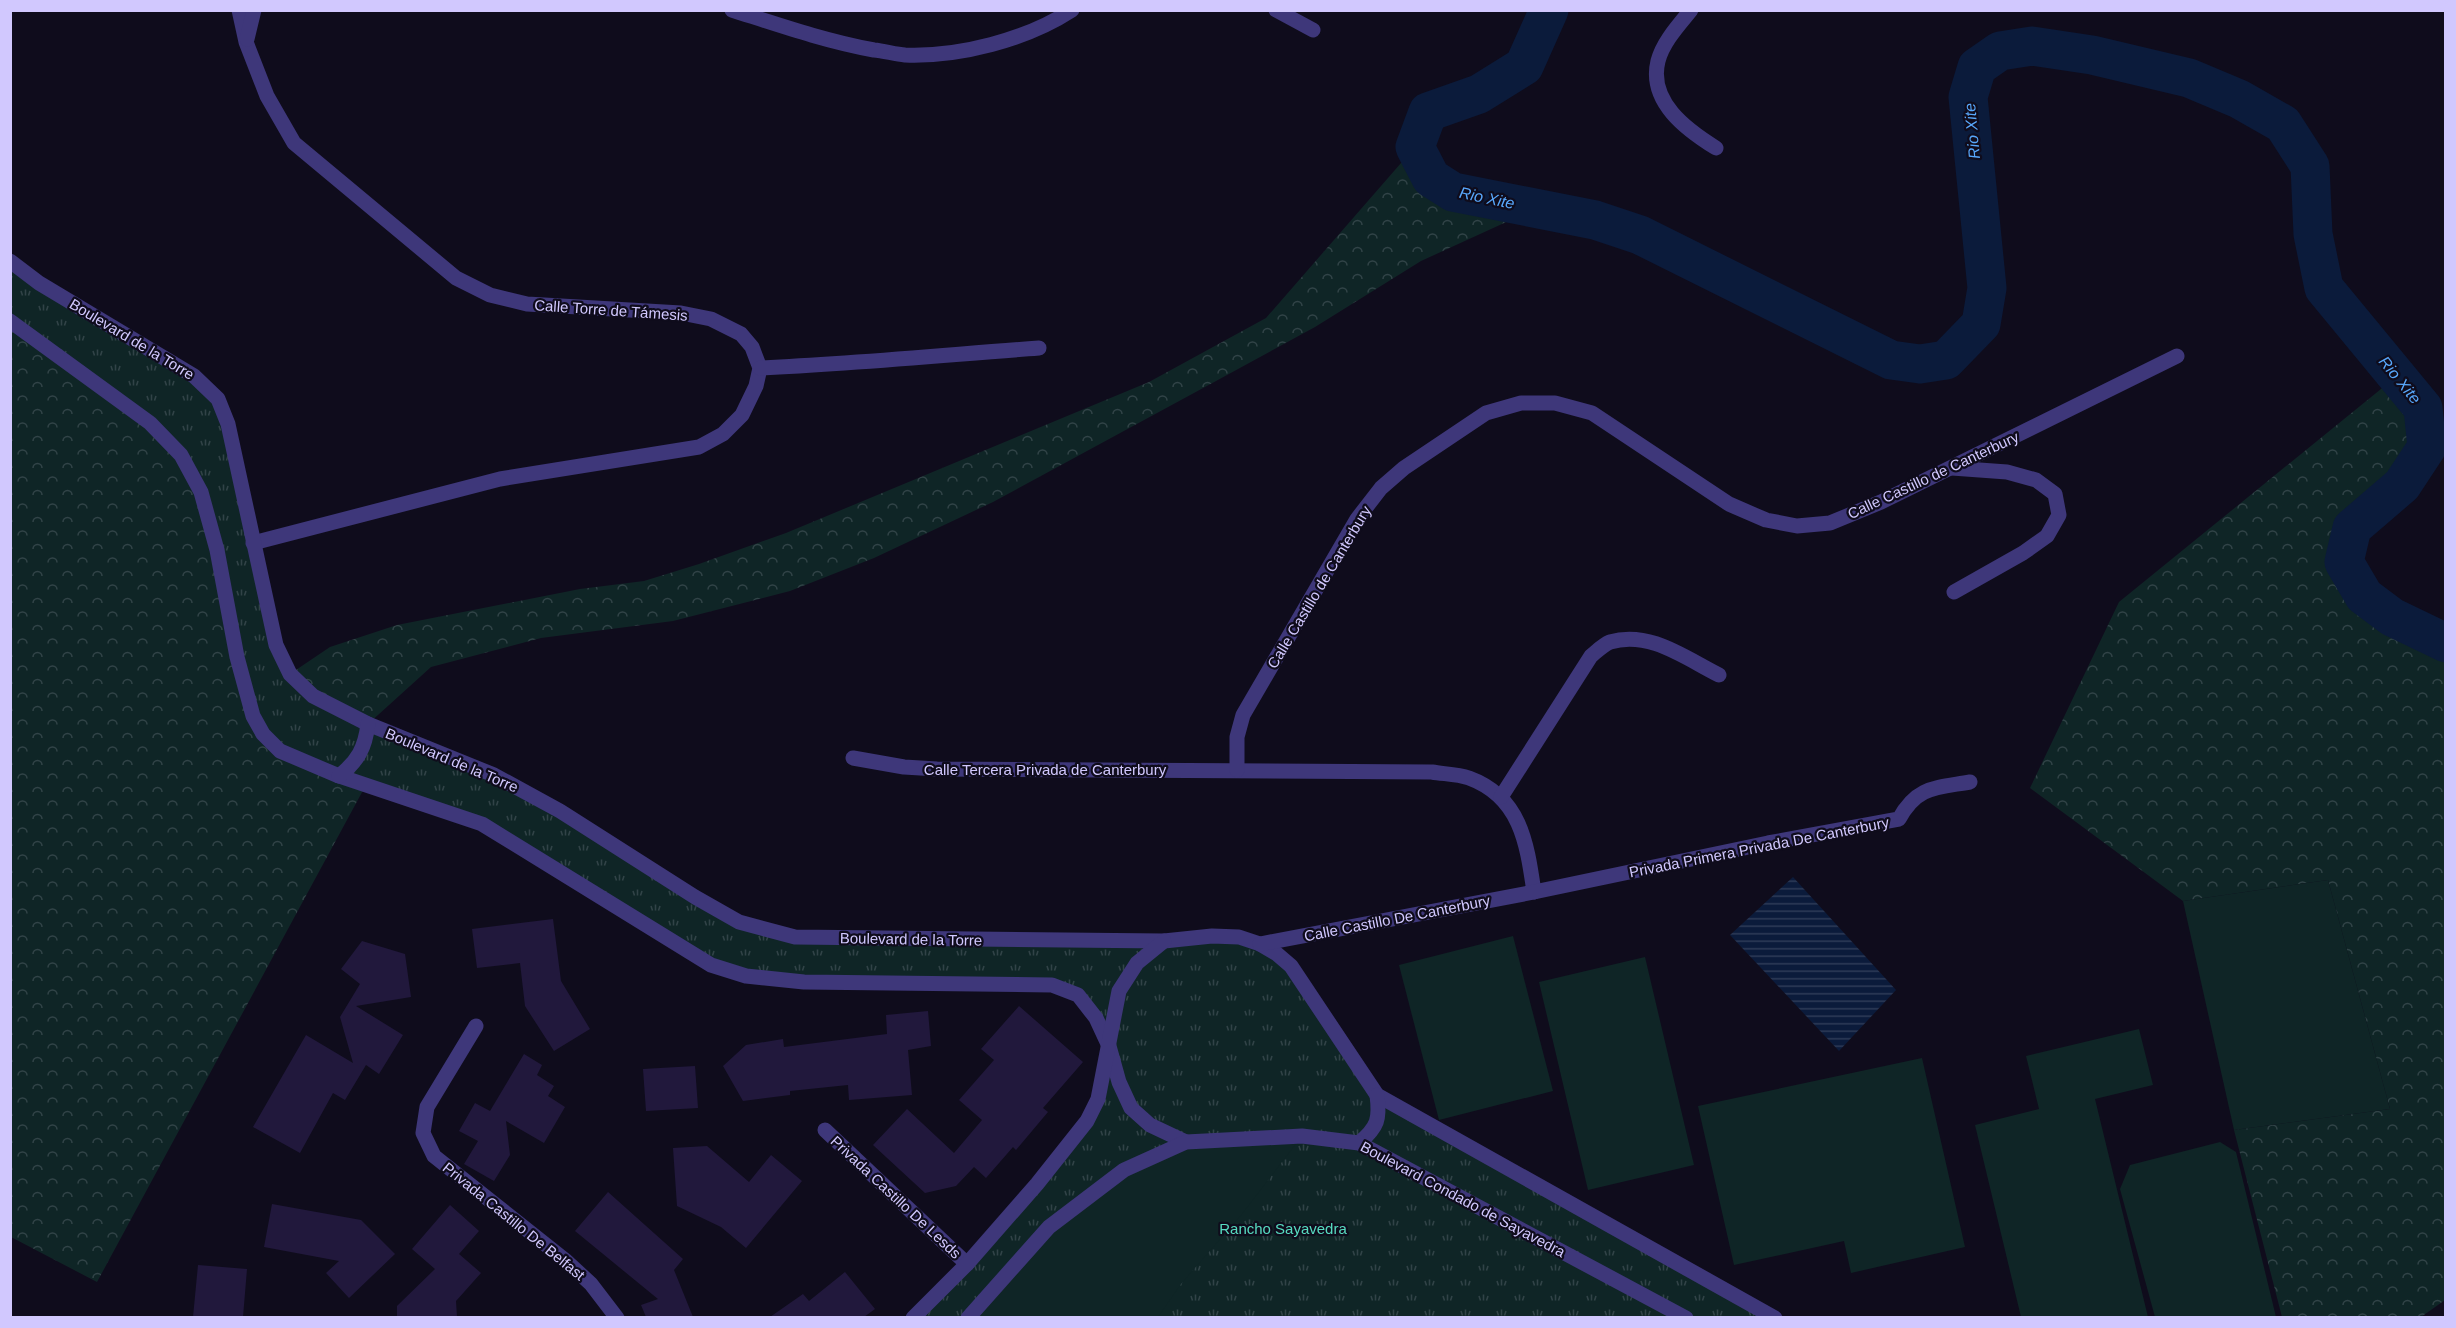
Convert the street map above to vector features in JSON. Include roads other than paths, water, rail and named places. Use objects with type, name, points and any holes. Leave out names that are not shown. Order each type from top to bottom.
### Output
[{"type":"street","points":[[239,10],[246,42]]},
{"type":"street","points":[[246,42],[254,10]]},
{"type":"street","points":[[732,10],[842,44],[905,55],[960,51],[1015,38],[1058,19],[1072,10]]},
{"type":"street","points":[[1276,10],[1313,30]]},
{"type":"street","points":[[1691,10],[1668,38],[1658,62],[1658,88],[1672,115],[1694,134],[1716,148]]},
{"type":"street","name":"Calle Torre de Támesis","points":[[246,42],[267,96],[294,142],[456,278],[490,295],[527,304],[681,313],[711,319],[741,334],[752,347],[760,368]]},
{"type":"street","name":"Boulevard de la Torre","points":[[10,261],[39,283],[194,376],[218,399],[228,424],[276,645],[290,674],[313,696],[368,724],[494,775],[560,811],[739,922],[795,938],[1164,941]]},
{"type":"street","points":[[10,321],[150,423],[182,455],[201,492],[217,550],[237,657],[253,716],[263,734],[280,751],[339,776],[482,824],[711,965],[746,976],[804,982],[1052,985],[1078,995],[1096,1018],[1109,1046],[1119,1082],[1131,1108],[1150,1125],[1186,1142]]},
{"type":"street","points":[[253,543],[500,479],[699,447],[723,434],[741,415],[756,386],[760,368],[841,365],[883,359],[916,360],[1039,348]]},
{"type":"street","name":"Calle Castillo de Canterbury","points":[[1237,770],[1238,737],[1243,715],[1357,519],[1381,488],[1404,468],[1486,413],[1521,403],[1555,403],[1592,413],[1729,504],[1767,520],[1797,526],[1830,523],[1881,502],[2177,356]]},
{"type":"street","points":[[1952,468],[2007,472],[2036,480],[2055,494],[2059,515],[2047,536],[2023,553],[1954,592]]},
{"type":"street","points":[[1501,797],[1591,656],[1608,643],[1630,638],[1651,641],[1719,675]]},
{"type":"street","points":[[339,776],[353,765],[362,753],[368,724]]},
{"type":"street","name":"Calle Tercera Privada de Canterbury","points":[[853,758],[904,767],[937,769],[1237,770]]},
{"type":"street","points":[[1237,770],[1432,772],[1469,778],[1501,797],[1518,820],[1527,847],[1534,892]]},
{"type":"street","name":"Privada Primera Privada De Canterbury","points":[[1534,892],[1768,843],[1899,819],[1907,805],[1919,793],[1970,782]]},
{"type":"street","name":"Calle Castillo De Canterbury","points":[[1260,944],[1534,892]]},
{"type":"street","points":[[913,1317],[967,1264],[1037,1184],[1087,1122],[1098,1099],[1119,991],[1137,963],[1164,941],[1212,936],[1239,937],[1260,944],[1291,966],[1377,1095],[1776,1317]]},
{"type":"street","name":"Privada Castillo De Belfast","points":[[476,1026],[427,1107],[423,1133],[434,1156],[565,1260],[591,1284],[617,1317]]},
{"type":"street","points":[[1359,1143],[1373,1131],[1379,1113],[1377,1095]]},
{"type":"street","name":"Privada Castillo De Lesds","points":[[825,1130],[967,1264]]},
{"type":"street","name":"Boulevard Condado de Sayavedra","points":[[968,1317],[1049,1227],[1124,1170],[1186,1142],[1302,1137],[1359,1143],[1686,1317]]},
{"type":"water","points":[[1793,877],[1896,990],[1839,1051],[1730,935]]},
{"type":"waterway","name":"Rio Xite","points":[[1549,10],[1524,66],[1479,94],[1428,112],[1415,147],[1431,178],[1453,192],[1595,220],[1640,235],[1891,360],[1920,364],[1946,360],[1981,324],[1987,288],[1968,97],[1977,67],[2000,51],[2032,46],[2092,55],[2189,78],[2239,99],[2283,124],[2310,166],[2313,234],[2324,288],[2423,408],[2427,447],[2402,485],[2352,528],[2344,562],[2364,596],[2392,617],[2446,643]]},
{"type":"park label","name":"Rancho Sayavedra","points":[[1283,1228]]}]
